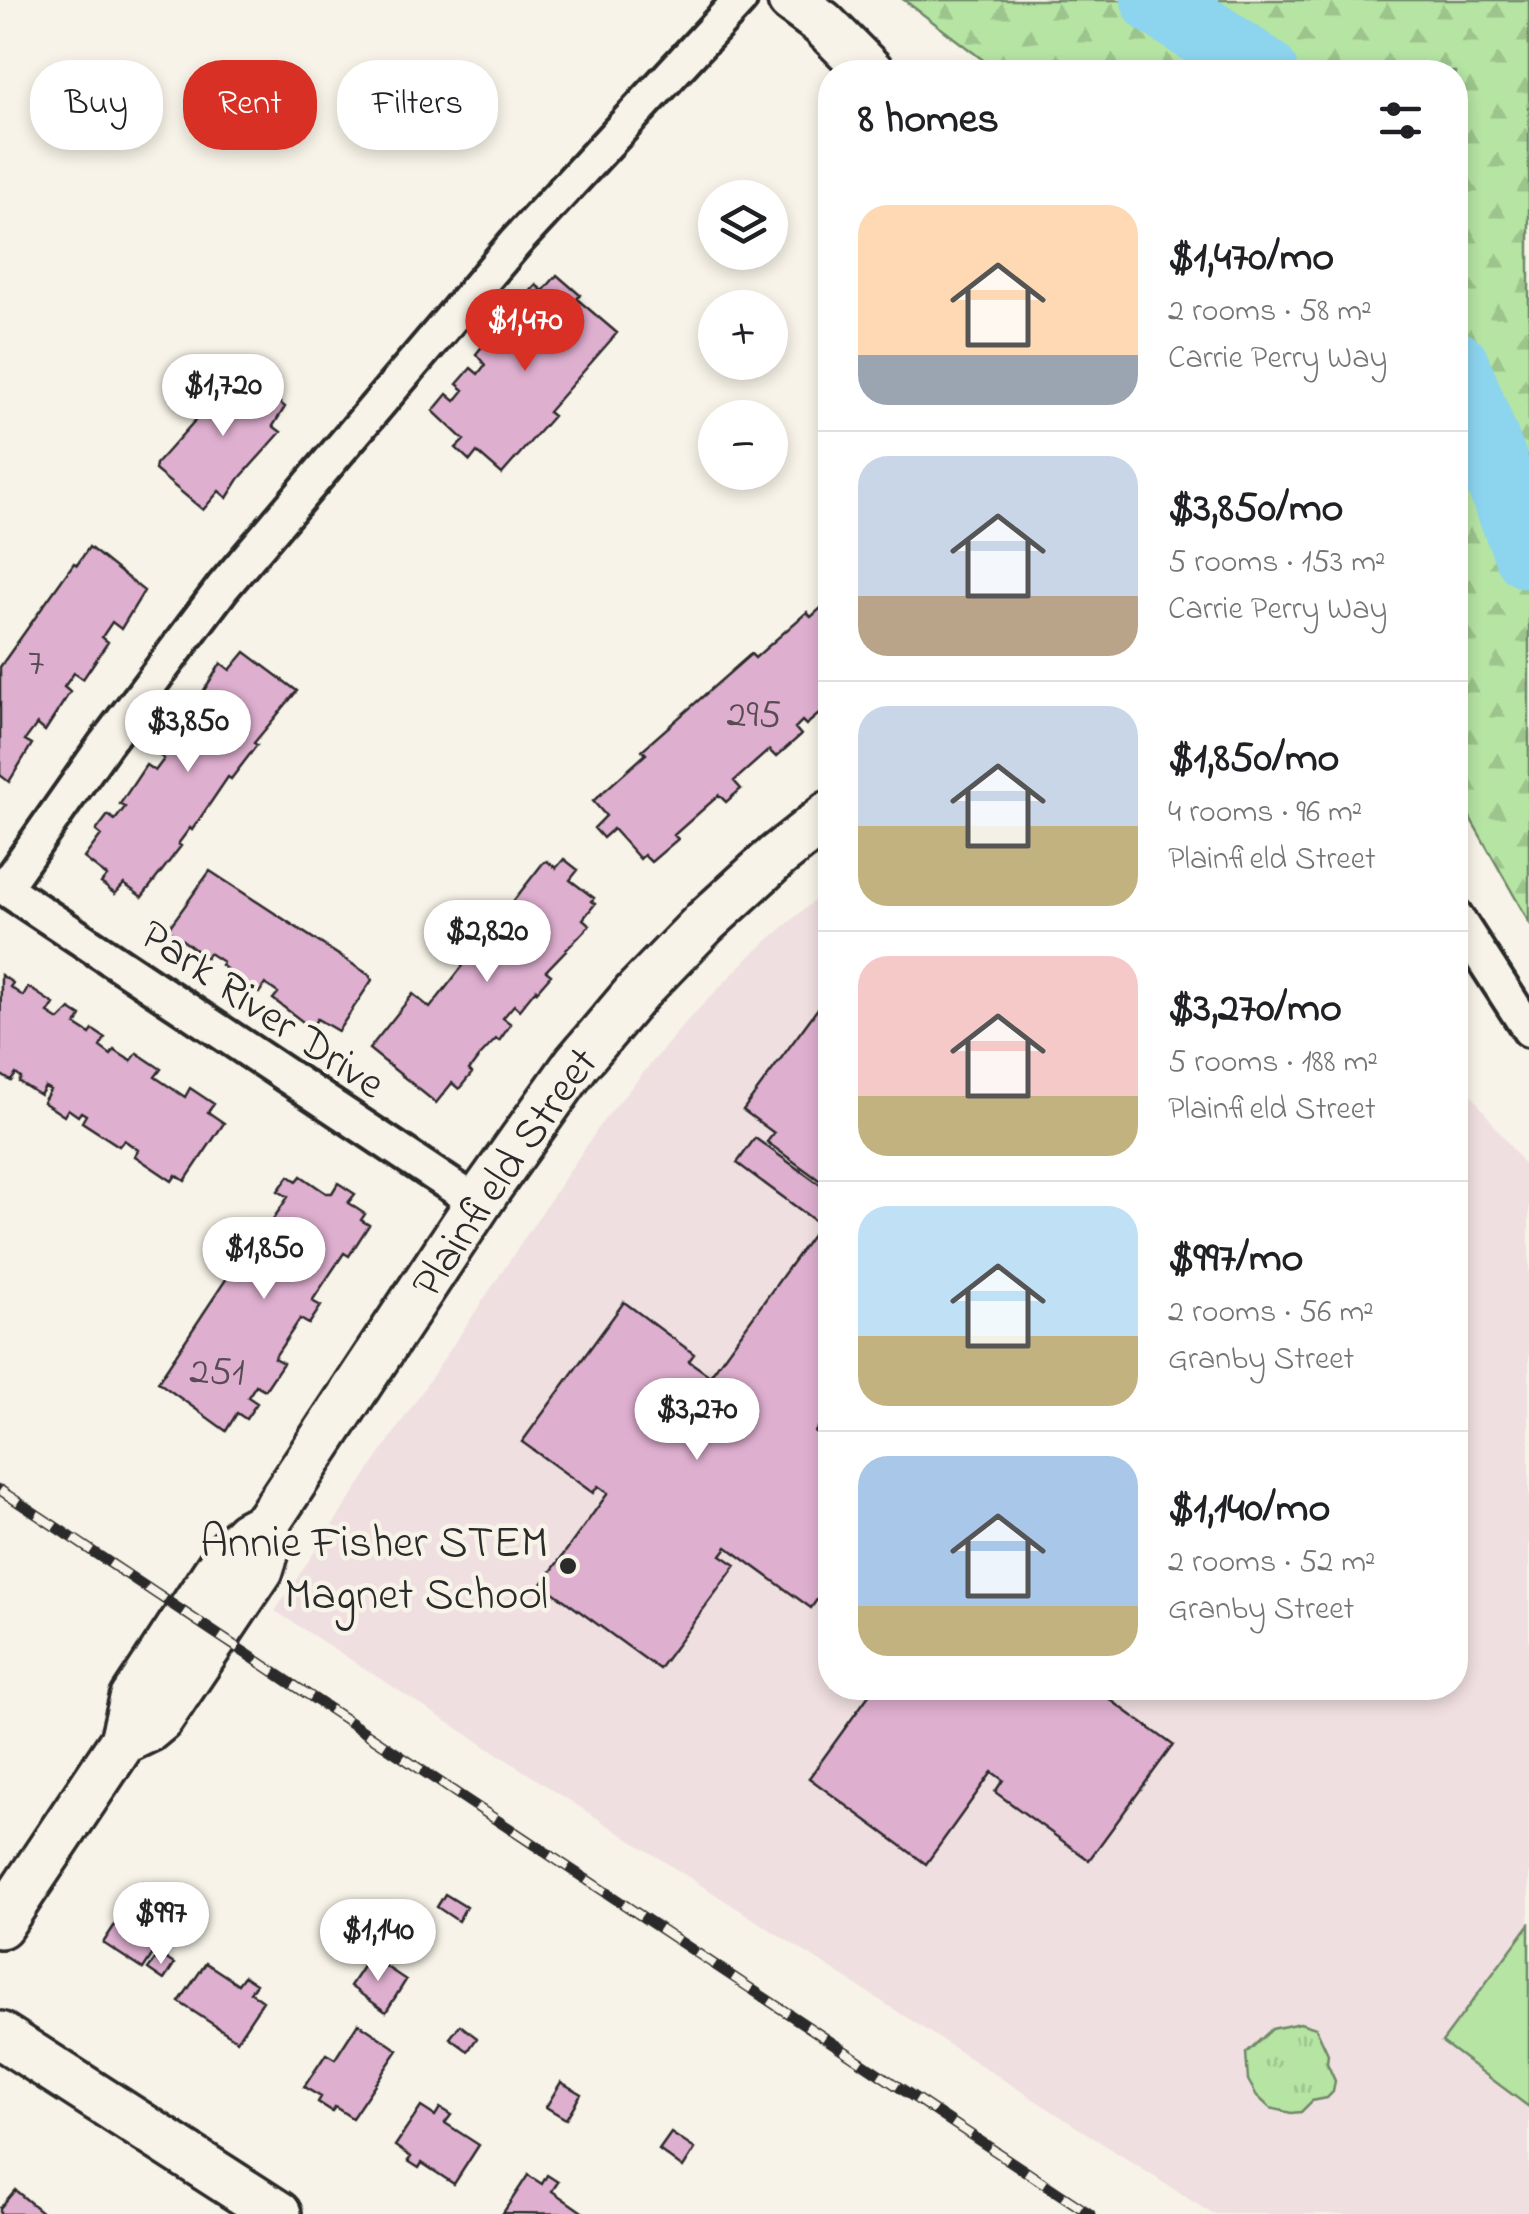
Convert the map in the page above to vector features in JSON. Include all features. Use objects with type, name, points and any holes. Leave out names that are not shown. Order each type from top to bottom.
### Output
[{"type":"street","points":[[2,886],[248,556],[528,228],[740,0]]},
{"type":"street","points":[[791,0],[822,23],[859,60]]},
{"type":"street","name":"Plainfield Street","points":[[0,1925],[123,1741],[160,1719],[195,1669],[260,1570],[269,1541],[266,1524],[558,1089],[628,1003],[740,889],[818,824]]},
{"type":"street","name":"Park River Drive","points":[[2,886],[478,1204]]},
{"type":"street","points":[[1468,935],[1529,1030]]},
{"type":"street","points":[[0,2036],[278,2214]]},
{"type":"shaded area","name":"Annie Fisher STEM Magnet School","points":[[818,897],[818,1700],[1468,1700],[1468,1090],[1529,1171],[1529,2214],[1212,2214],[275,1611],[603,1121],[685,1023],[752,954]]},
{"type":"green space","points":[[904,0],[1529,0],[1529,922],[1468,814],[1468,60],[983,60]]},
{"type":"green space","points":[[1529,1925],[1529,2107],[1442,2042]]},
{"type":"green space","points":[[1300,2023],[1316,2028],[1335,2081],[1327,2098],[1291,2113],[1270,2108],[1257,2096],[1248,2080],[1246,2053],[1272,2029]]},
{"type":"building","points":[[557,275],[580,295],[577,299],[617,333],[548,412],[553,416],[502,474],[477,452],[470,461],[456,448],[464,440],[433,411],[447,394],[455,401],[464,390],[457,384],[471,368],[478,374],[485,365],[476,354],[489,338],[497,344],[506,333],[499,327],[513,311],[520,317],[529,307],[522,301],[536,285],[543,291]]},
{"type":"building","points":[[248,360],[262,371],[254,381],[285,407],[273,426],[281,432],[227,498],[219,491],[203,510],[155,470],[156,464],[209,405],[234,369],[240,370]]},
{"type":"building","points":[[89,547],[144,591],[121,629],[112,622],[102,637],[108,642],[83,679],[74,673],[64,687],[70,692],[45,731],[37,724],[25,740],[32,744],[9,782],[0,775],[0,667]]},
{"type":"building","points":[[818,611],[818,715],[795,728],[801,735],[776,757],[769,750],[734,781],[741,789],[726,802],[719,795],[674,835],[678,839],[651,862],[644,855],[640,859],[613,829],[603,838],[594,828],[606,816],[593,801],[646,754],[642,750],[751,654],[755,658],[807,612],[811,617]]},
{"type":"building","points":[[245,652],[297,691],[254,743],[257,745],[231,779],[228,777],[142,897],[124,884],[115,894],[101,883],[107,876],[84,858],[101,835],[96,831],[108,815],[115,820],[125,807],[120,804],[146,765],[155,771],[164,759],[158,754],[185,714],[193,720],[202,708],[196,703],[221,663],[230,670]]},
{"type":"building","points":[[564,859],[578,870],[570,880],[594,898],[591,901],[595,904],[583,919],[590,925],[546,971],[551,975],[537,991],[519,1010],[514,1005],[503,1018],[511,1024],[499,1041],[496,1039],[478,1058],[459,1089],[452,1083],[436,1103],[369,1049],[413,994],[430,1008],[543,863],[547,861],[556,868]]},
{"type":"building","points":[[210,871],[369,975],[372,980],[338,1031],[317,1019],[311,1028],[273,999],[278,993],[265,984],[259,993],[221,965],[223,962],[209,953],[206,958],[168,929]]},
{"type":"building","points":[[1,975],[23,996],[28,987],[54,1004],[48,1013],[59,1020],[70,1009],[81,1016],[76,1025],[105,1038],[100,1047],[111,1055],[114,1050],[131,1061],[137,1053],[161,1069],[155,1077],[185,1097],[190,1088],[214,1104],[208,1112],[224,1123],[185,1181],[176,1175],[172,1181],[135,1156],[138,1150],[124,1140],[119,1146],[82,1122],[86,1115],[81,1112],[78,1116],[68,1109],[64,1116],[43,1102],[50,1090],[45,1087],[40,1095],[19,1082],[21,1078],[16,1074],[11,1081],[0,1074]]},
{"type":"building","points":[[818,1008],[818,1179],[767,1142],[774,1133],[743,1110]]},
{"type":"building","points":[[755,1138],[818,1183],[818,1223],[737,1163]]},
{"type":"building","points":[[289,1176],[297,1181],[301,1176],[326,1193],[332,1193],[338,1183],[355,1194],[348,1203],[365,1214],[361,1220],[369,1225],[349,1256],[344,1253],[312,1301],[321,1306],[309,1324],[300,1319],[274,1358],[283,1363],[265,1390],[256,1385],[248,1397],[257,1403],[246,1419],[237,1413],[226,1431],[158,1382],[258,1231],[263,1234],[288,1197],[278,1191]]},
{"type":"building","points":[[818,1227],[818,1598],[811,1608],[727,1547],[721,1555],[736,1565],[659,1669],[542,1584],[608,1493],[598,1486],[593,1493],[522,1442],[624,1302],[694,1354],[689,1361],[710,1376]]},
{"type":"building","points":[[865,1700],[1111,1700],[1173,1745],[1089,1860],[995,1792],[1003,1780],[992,1772],[926,1864],[809,1778]]},
{"type":"building","points":[[143,1882],[195,1918],[186,1933],[177,1934],[174,1939],[166,1934],[143,1969],[103,1943],[126,1908],[119,1904],[126,1894],[133,1898]]},
{"type":"building","points":[[445,1894],[466,1907],[458,1921],[437,1907]]},
{"type":"building","points":[[159,1954],[174,1964],[164,1980],[148,1969]]},
{"type":"building","points":[[370,1956],[406,1980],[386,2012],[350,1986]]},
{"type":"building","points":[[206,1963],[238,1984],[244,1976],[256,1984],[250,1992],[263,2001],[237,2040],[179,2002]]},
{"type":"building","points":[[358,2023],[398,2050],[352,2118],[318,2102],[321,2097],[304,2087],[326,2054],[335,2059]]},
{"type":"building","points":[[460,2025],[477,2038],[468,2051],[450,2038]]},
{"type":"building","points":[[561,2082],[581,2094],[566,2119],[546,2107]]},
{"type":"building","points":[[421,2107],[435,2116],[440,2108],[451,2115],[445,2123],[479,2145],[454,2184],[422,2163],[419,2168],[408,2161],[411,2157],[395,2146]]},
{"type":"building","points":[[671,2133],[695,2149],[683,2168],[659,2150]]},
{"type":"building","points":[[528,2175],[542,2184],[547,2175],[558,2182],[552,2191],[585,2214],[503,2213]]},
{"type":"building","points":[[15,2190],[44,2214],[0,2214],[0,2208]]},
{"type":"waterway","points":[[1156,0],[1245,60]]},
{"type":"waterway","points":[[1468,399],[1529,554]]},
{"type":"railway","points":[[0,1490],[1090,2214]]},
{"type":"place","name":"Annie Fisher STEM Magnet School","points":[[568,1566]]}]
